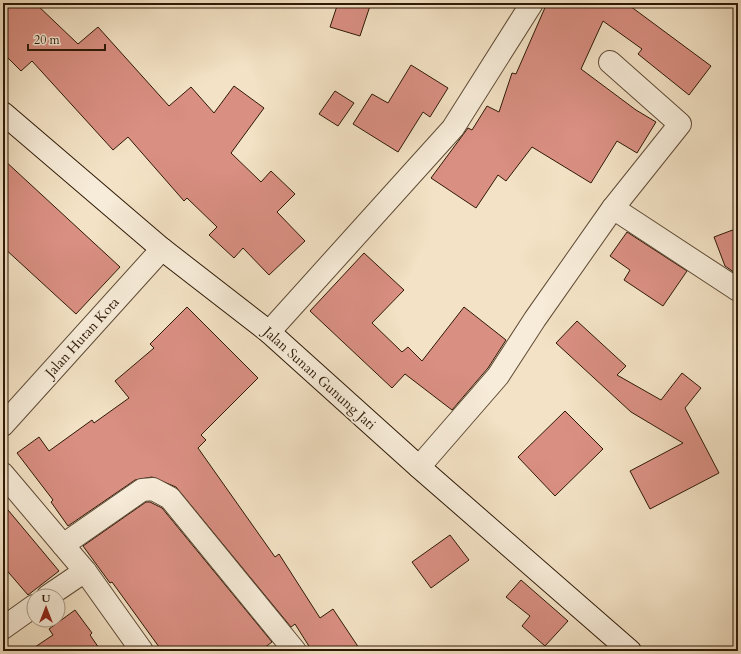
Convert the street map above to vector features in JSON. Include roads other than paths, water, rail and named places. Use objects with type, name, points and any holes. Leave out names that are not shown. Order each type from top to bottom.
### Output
[{"type":"street","points":[[269,332],[453,128],[532,3]]},
{"type":"street","points":[[419,467],[498,376],[535,319],[613,208],[680,124],[610,62]]},
{"type":"street","name":"Jalan Sunan Gunung Jati","points":[[3,113],[162,249],[269,332],[419,467],[630,651]]},
{"type":"street","points":[[613,208],[738,290]]},
{"type":"street","name":"Jalan Hutan Kota","points":[[3,424],[162,249]]},
{"type":"street","points":[[3,474],[85,571],[142,651]]},
{"type":"street","points":[[63,545],[142,490],[153,489],[170,498],[295,651]]},
{"type":"street","points":[[60,588],[85,571]]},
{"type":"street","points":[[3,628],[26,612]]}]
